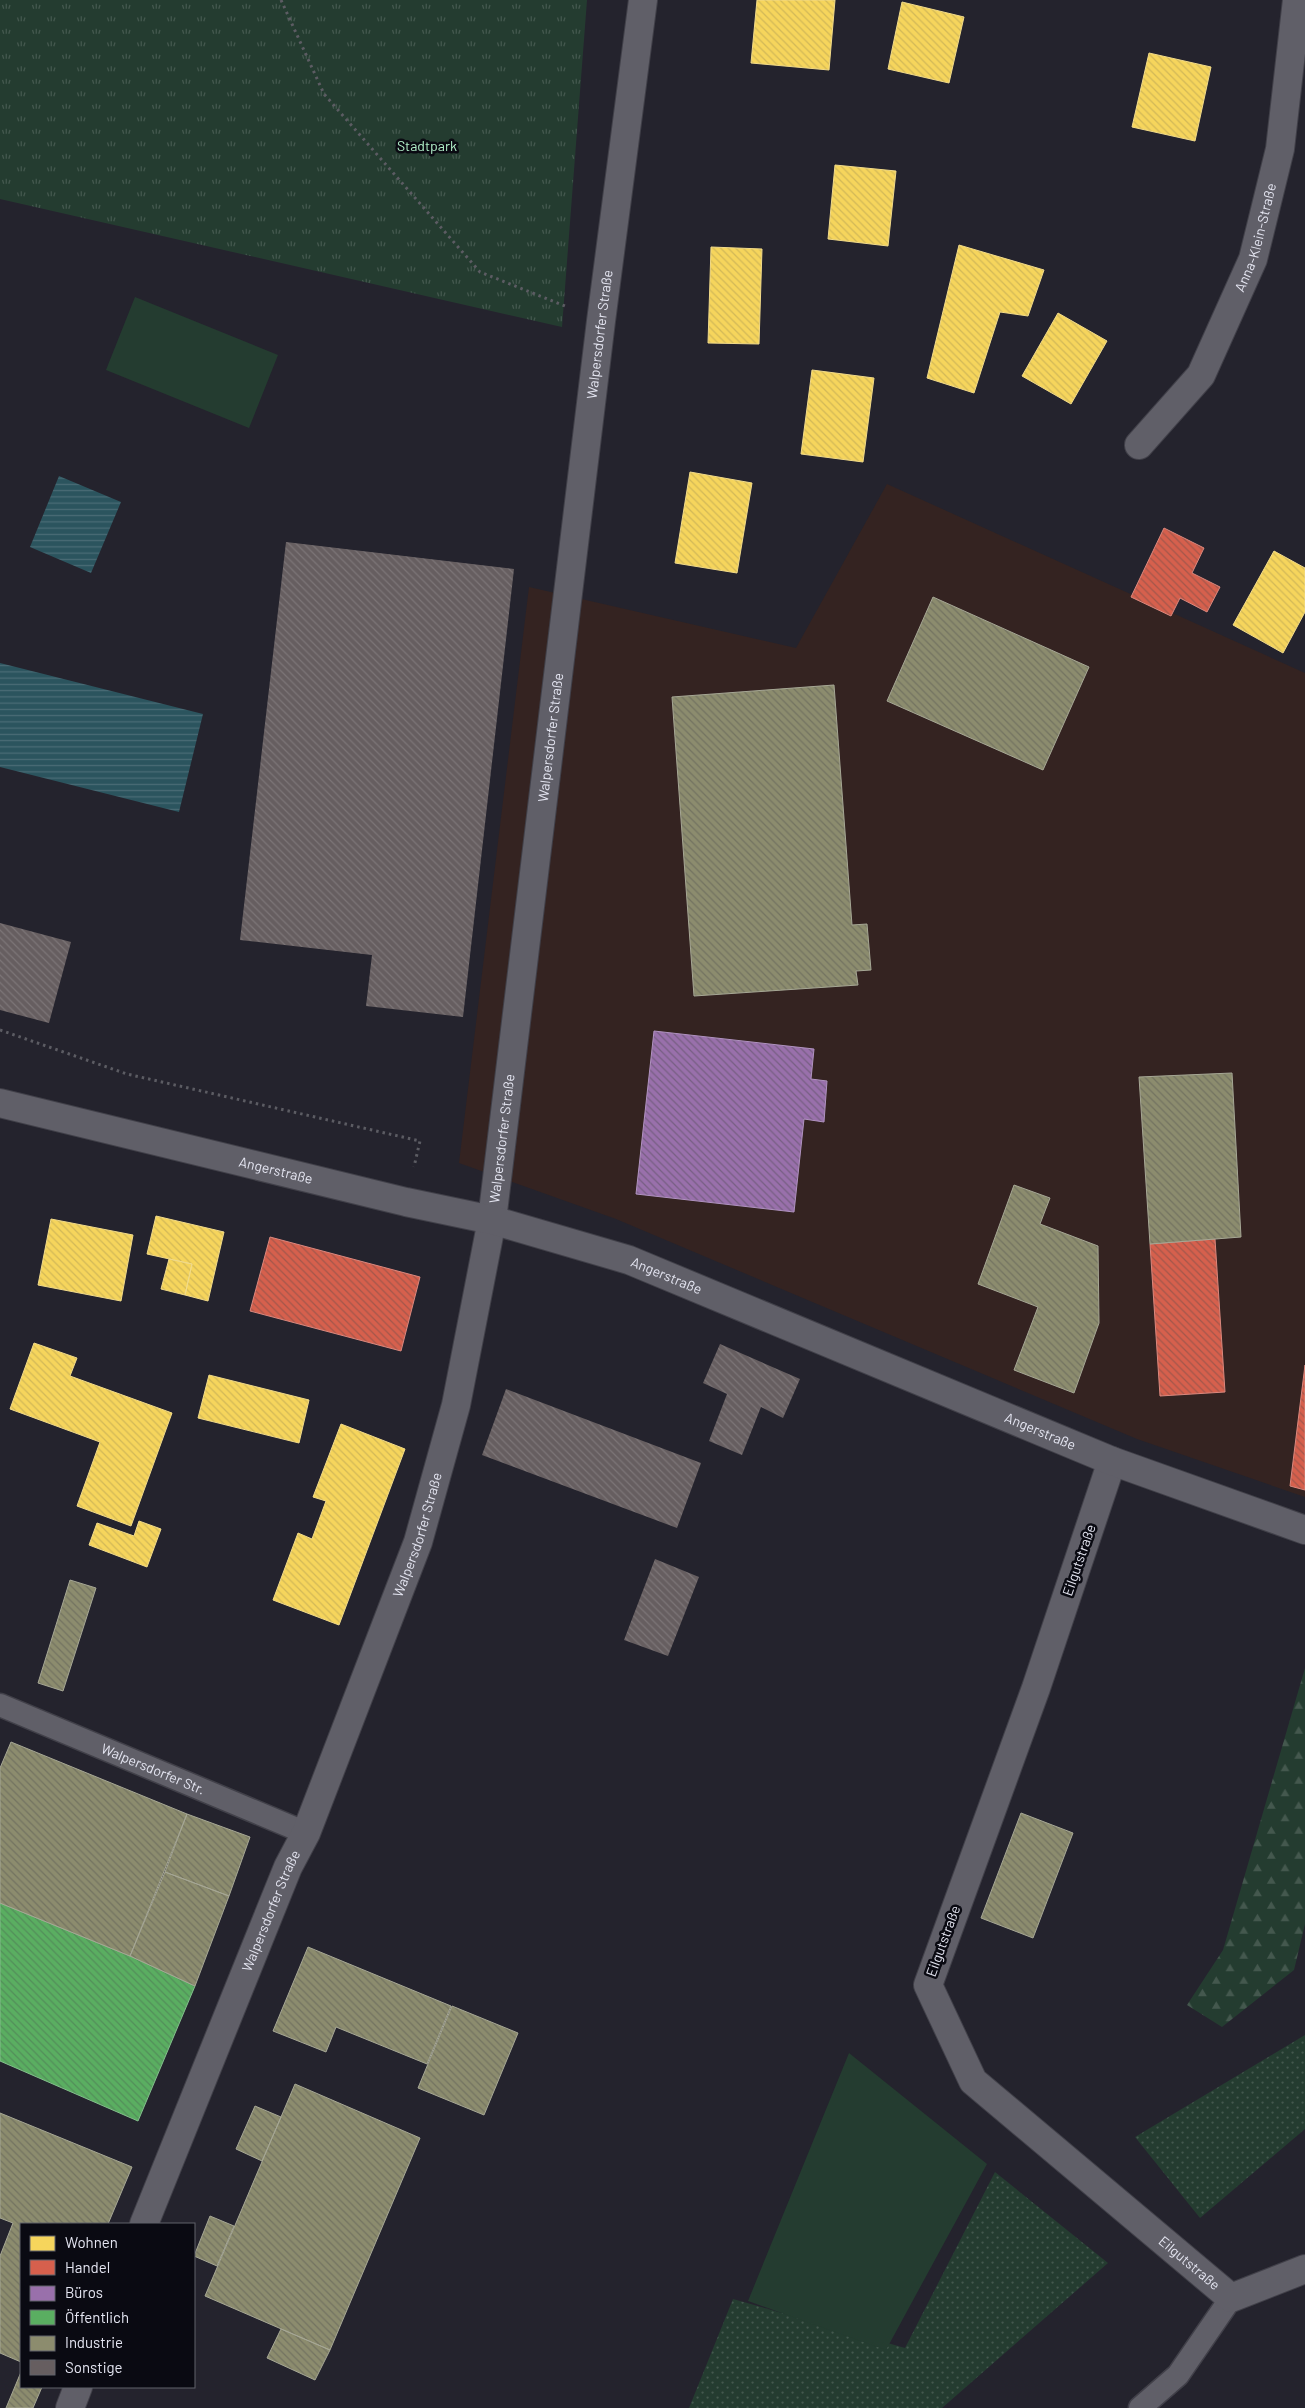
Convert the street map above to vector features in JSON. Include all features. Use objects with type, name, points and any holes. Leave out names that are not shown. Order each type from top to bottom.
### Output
[{"type":"street","name":"Walpersdorfer Straße","points":[[144,2223],[288,1867],[306,1833],[418,1542],[456,1405],[492,1220],[601,321],[643,0]]},
{"type":"street","name":"Anna-Klein-Straße","points":[[1139,445],[1202,375],[1253,259],[1280,149],[1297,0]]},
{"type":"street","name":"Angerstraße","points":[[0,1103],[406,1202],[492,1220],[629,1260],[1112,1461],[1305,1530]]},
{"type":"street","name":"Eilgutstraße","points":[[1112,1461],[1036,1688],[928,1985],[973,2081],[1231,2298],[1305,2269]]},
{"type":"street","points":[[70,2408],[78,2388]]},
{"type":"lane","name":"Walpersdorfer Str.","points":[[0,1705],[306,1833]]},
{"type":"lane","points":[[1140,2408],[1178,2375],[1231,2298]]},
{"type":"path","points":[[281,0],[324,94],[480,272],[601,321]]},
{"type":"path","points":[[0,1030],[127,1074],[420,1140],[406,1202]]},
{"type":"shaded area","points":[[887,484],[1305,673],[1305,1497],[1137,1439],[616,1219],[459,1163],[529,587],[796,648]]},
{"type":"green space","name":"Stadtpark","points":[[0,0],[587,0],[562,327],[0,199]]},
{"type":"green space","points":[[135,297],[278,355],[249,428],[106,370]]},
{"type":"green space","points":[[1305,1668],[1305,1924],[1294,1970],[1222,2027],[1187,2005],[1223,1950]]},
{"type":"green space","points":[[1305,2035],[1305,2129],[1200,2218],[1135,2137]]},
{"type":"green space","points":[[849,2053],[987,2164],[886,2350],[748,2301]]},
{"type":"green space","points":[[995,2172],[1108,2263],[942,2408],[689,2408],[733,2299],[905,2348]]},
{"type":"water","points":[[59,476],[121,502],[91,573],[30,547]]},
{"type":"water","points":[[0,663],[203,714],[179,812],[0,767]]},
{"type":"building: Wohnen","points":[[757,0],[835,0],[829,70],[751,63]]},
{"type":"building: Wohnen","points":[[902,2],[964,17],[949,83],[888,69]]},
{"type":"building: Wohnen","points":[[1149,53],[1211,67],[1195,141],[1132,127]]},
{"type":"building: Wohnen","points":[[835,165],[896,171],[888,246],[828,239]]},
{"type":"building: Wohnen","points":[[959,245],[1044,270],[1028,316],[1000,312],[974,393],[927,378]]},
{"type":"building: Wohnen","points":[[711,247],[762,249],[759,344],[708,343]]},
{"type":"building: Wohnen","points":[[1058,313],[1107,341],[1071,404],[1022,376]]},
{"type":"building: Wohnen","points":[[812,370],[874,378],[863,462],[801,454]]},
{"type":"building: Wohnen","points":[[690,472],[752,483],[737,573],[675,563]]},
{"type":"building: Wohnen","points":[[1274,551],[1305,568],[1305,612],[1283,653],[1233,625]]},
{"type":"building: Wohnen","points":[[156,1216],[224,1232],[208,1301],[185,1295],[192,1264],[147,1254]]},
{"type":"building: Wohnen","points":[[51,1219],[133,1235],[121,1301],[38,1285]]},
{"type":"building: Wohnen","points":[[169,1259],[192,1264],[185,1295],[161,1289]]},
{"type":"building: Wohnen","points":[[34,1343],[77,1358],[70,1376],[172,1413],[131,1526],[77,1506],[100,1442],[10,1409]]},
{"type":"building: Wohnen","points":[[209,1375],[309,1400],[299,1443],[198,1418]]},
{"type":"building: Wohnen","points":[[341,1424],[405,1449],[339,1625],[273,1600],[298,1533],[312,1539],[326,1501],[313,1497]]},
{"type":"building: Wohnen","points":[[139,1521],[161,1529],[147,1567],[89,1545],[97,1523],[134,1536]]},
{"type":"building: Handel","points":[[1164,528],[1204,548],[1192,573],[1220,587],[1207,612],[1180,598],[1171,616],[1131,597]]},
{"type":"building: Handel","points":[[270,1237],[420,1277],[401,1351],[250,1311]]},
{"type":"building: Handel","points":[[1215,1239],[1225,1392],[1160,1396],[1150,1244]]},
{"type":"building: Handel","points":[[1305,1365],[1305,1490],[1290,1486]]},
{"type":"building: Büros","points":[[654,1031],[814,1049],[811,1079],[827,1081],[824,1122],[804,1119],[794,1212],[636,1194]]},
{"type":"building: Öffentlich","points":[[0,1903],[130,1956],[195,1986],[138,2121],[0,2061]]},
{"type":"building: Industrie","points":[[933,597],[1089,667],[1043,770],[887,701]]},
{"type":"building: Industrie","points":[[834,685],[852,925],[867,924],[871,970],[856,971],[858,985],[694,996],[672,697]]},
{"type":"building: Industrie","points":[[1232,1073],[1241,1237],[1150,1244],[1139,1077]]},
{"type":"building: Industrie","points":[[1014,1185],[1050,1198],[1040,1224],[1098,1246],[1099,1323],[1074,1393],[1014,1370],[1038,1307],[978,1284]]},
{"type":"building: Industrie","points":[[70,1580],[96,1588],[63,1691],[38,1683]]},
{"type":"building: Industrie","points":[[11,1742],[187,1814],[130,1956],[0,1903],[0,1768]]},
{"type":"building: Industrie","points":[[1021,1813],[1073,1833],[1033,1938],[981,1918]]},
{"type":"building: Industrie","points":[[187,1814],[250,1837],[229,1896],[165,1872]]},
{"type":"building: Industrie","points":[[165,1872],[229,1896],[195,1986],[130,1956]]},
{"type":"building: Industrie","points":[[308,1947],[451,2006],[427,2064],[336,2027],[326,2052],[273,2031]]},
{"type":"building: Industrie","points":[[452,2006],[518,2033],[484,2115],[418,2088]]},
{"type":"building: Industrie","points":[[295,2084],[420,2138],[330,2350],[205,2296]]},
{"type":"building: Industrie","points":[[255,2106],[281,2117],[262,2161],[236,2149]]},
{"type":"building: Industrie","points":[[0,2113],[132,2167],[108,2223],[20,2223],[20,2362],[0,2353],[0,2256],[13,2223],[0,2218]]},
{"type":"building: Industrie","points":[[210,2216],[234,2226],[217,2266],[195,2256]]},
{"type":"building: Industrie","points":[[281,2329],[330,2350],[315,2380],[267,2358]]},
{"type":"building: Industrie","points":[[20,2374],[20,2388],[42,2388],[33,2408],[6,2408]]},
{"type":"building: Sonstige","points":[[286,542],[514,569],[463,1017],[366,1006],[372,955],[240,940]]},
{"type":"building: Sonstige","points":[[0,923],[71,942],[49,1023],[0,1010]]},
{"type":"building: Sonstige","points":[[720,1344],[800,1379],[783,1418],[761,1407],[742,1455],[709,1441],[727,1394],[703,1383]]},
{"type":"building: Sonstige","points":[[506,1389],[701,1463],[677,1528],[482,1455]]},
{"type":"building: Sonstige","points":[[655,1559],[699,1577],[668,1656],[624,1640]]}]
